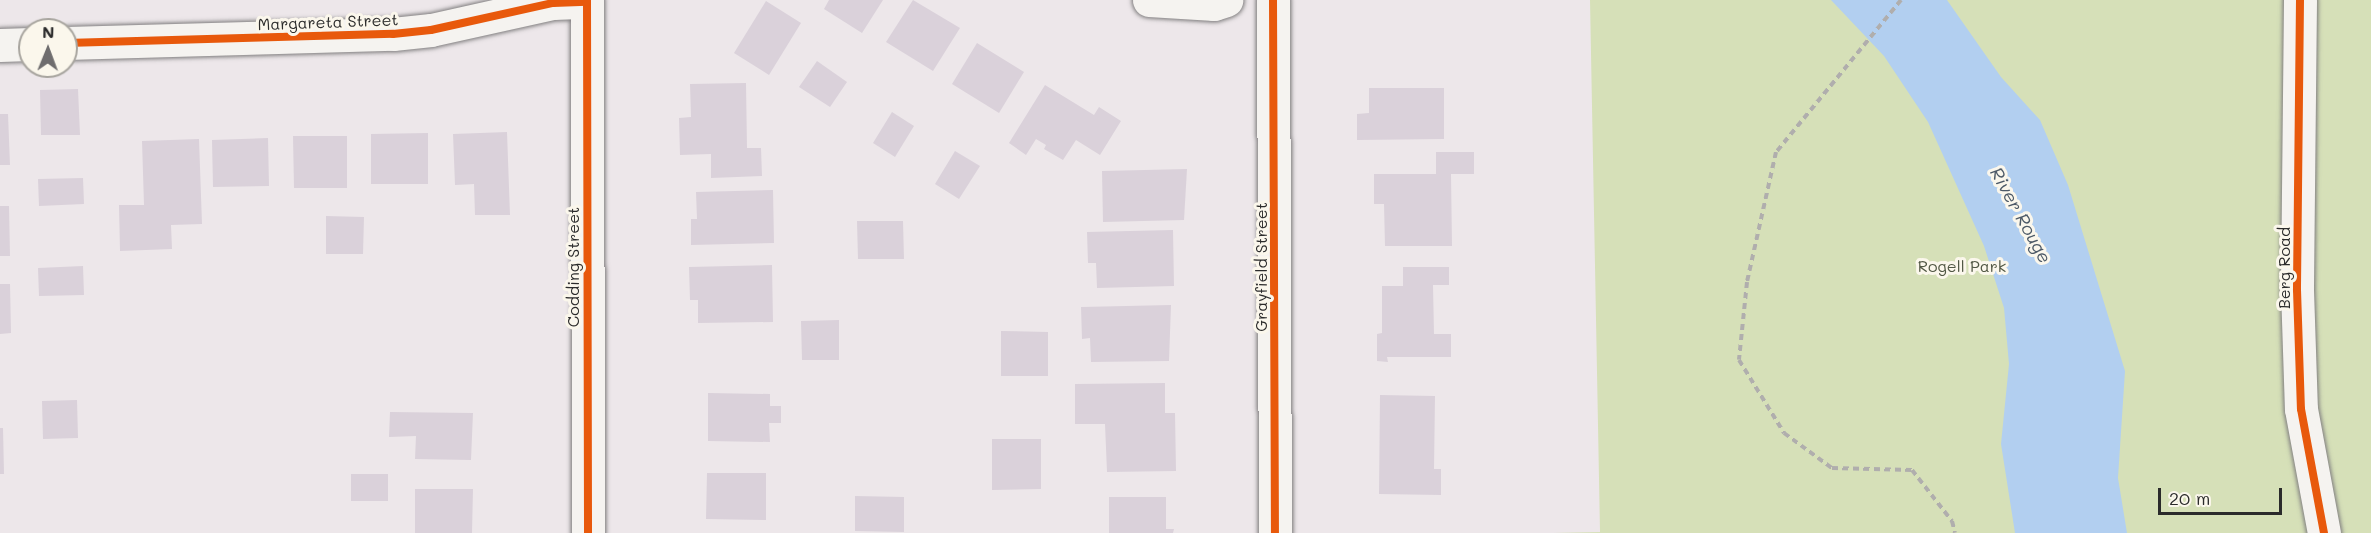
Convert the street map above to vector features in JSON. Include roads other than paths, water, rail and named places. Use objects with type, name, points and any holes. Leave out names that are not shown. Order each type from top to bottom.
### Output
[{"type":"street","points":[[1149,0],[1214,4],[1226,0]]},
{"type":"street","name":"Grayfield Street","points":[[1273,0],[1275,533]]},
{"type":"street","name":"Berg Road","points":[[2300,0],[2297,290],[2301,409],[2324,533]]},
{"type":"street","name":"Margareta Street","points":[[78,43],[393,34],[431,30],[553,3],[587,1]]},
{"type":"street","name":"Codding Street","points":[[587,1],[588,533]]},
{"type":"street","points":[[0,45],[18,44]]},
{"type":"water","name":"River Rouge","points":[[1831,0],[1947,0],[2001,77],[2040,120],[2068,185],[2125,371],[2118,478],[2127,533],[2015,533],[2001,444],[2009,364],[2004,308],[1984,246],[1928,122],[1884,56]]},
{"type":"park label","name":"Rogell Park","points":[[1962,266]]}]
